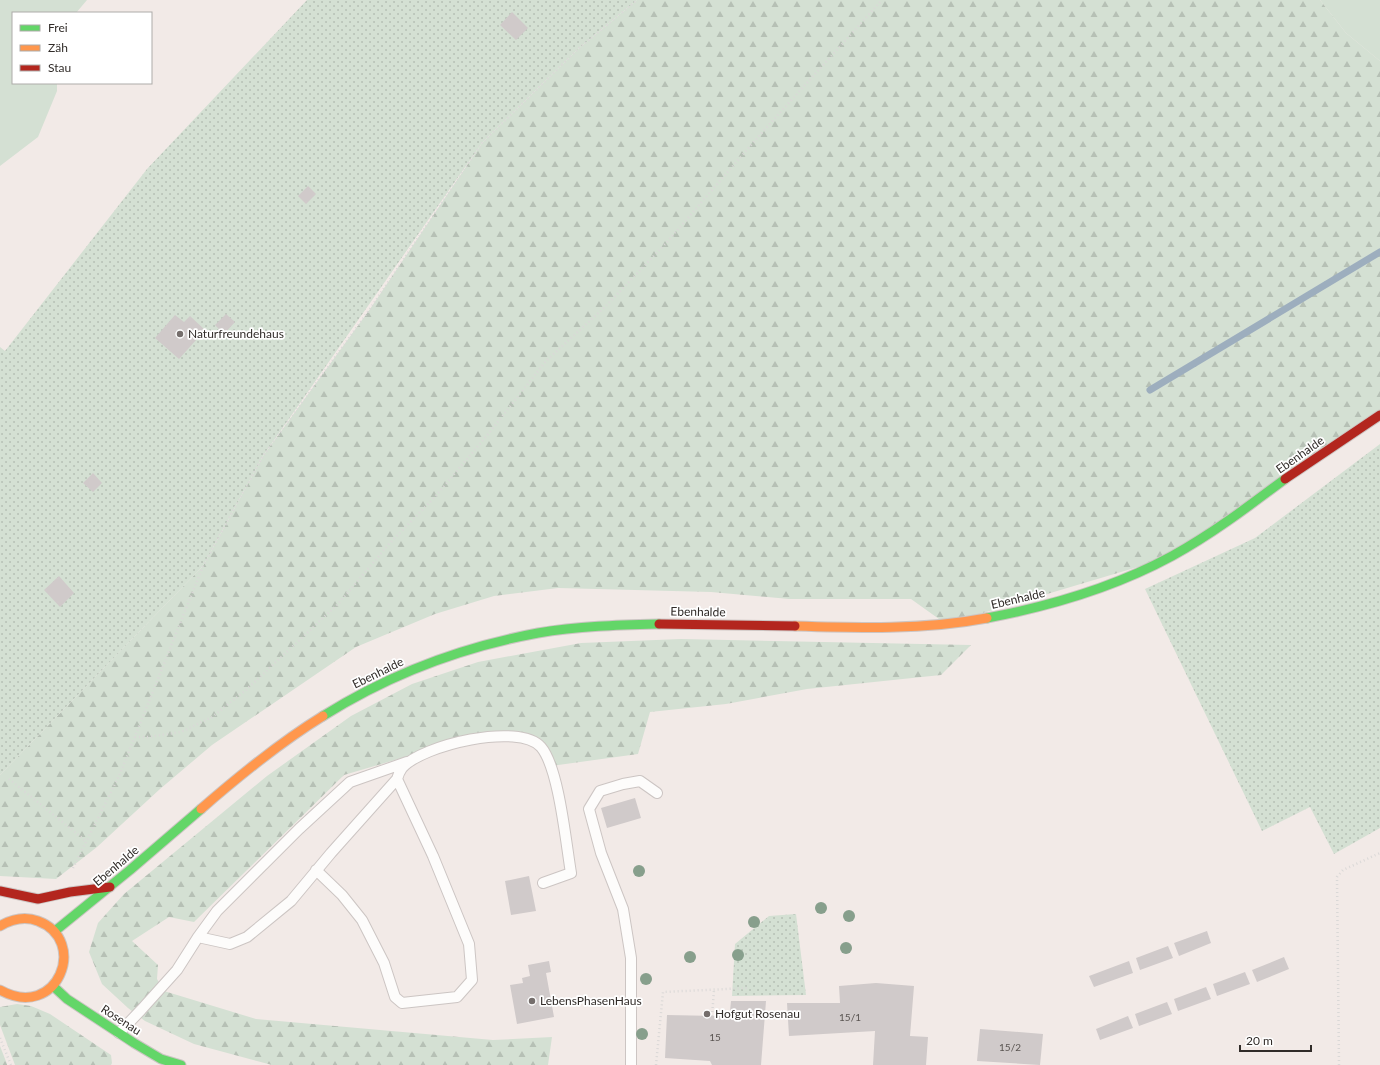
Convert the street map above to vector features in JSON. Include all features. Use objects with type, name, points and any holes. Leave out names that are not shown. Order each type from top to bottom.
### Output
[{"type":"street","name":"Ebenhalde","points":[[55,931],[110,887],[267,754],[305,727],[333,710],[392,678],[419,667],[476,647],[511,638],[553,631],[592,627],[642,623],[680,623],[905,627],[979,620],[1038,608],[1094,590],[1168,558],[1211,532],[1380,415]]},
{"type":"street","points":[[0,891],[38,899],[70,892],[110,887]]},
{"type":"street","points":[[0,926],[5,922],[17,918],[42,922],[55,931],[64,955],[62,969],[53,986],[47,991],[34,997],[20,998],[0,990]]},
{"type":"street","name":"Rosenau","points":[[53,986],[67,999],[161,1059],[181,1065]]},
{"type":"lane","points":[[119,1033],[177,970],[217,910],[299,829],[350,782],[456,742],[477,738],[517,737],[530,739],[540,746],[546,755],[556,786],[570,873],[543,884]]},
{"type":"lane","points":[[198,937],[230,944],[247,937],[290,901],[397,779],[402,768],[411,760]]},
{"type":"lane","points":[[316,870],[342,895],[362,920],[384,963],[395,997],[402,1002],[457,997],[472,980],[469,944],[433,856],[397,779]]},
{"type":"lane","points":[[631,1065],[631,958],[623,908],[601,853],[590,809],[600,791],[623,784],[640,781],[657,793]]},
{"type":"lane","points":[[149,1065],[161,1059]]},
{"type":"path","points":[[70,892],[67,879],[120,774],[203,566],[264,456],[370,309],[482,143],[578,49],[637,0]]},
{"type":"path","points":[[135,737],[148,737],[181,732],[212,717],[246,690],[338,604],[389,544],[434,498],[464,463],[546,361],[606,306],[668,241],[758,137],[882,0]]},
{"type":"path","points":[[9,779],[86,841]]},
{"type":"path","points":[[1339,1065],[1337,877],[1343,870],[1380,853]]},
{"type":"path","points":[[656,1065],[662,992],[748,988]]},
{"type":"path","points":[[712,1016],[714,990]]},
{"type":"path","points":[[0,1038],[11,1065]]},
{"type":"green space","points":[[0,0],[87,0],[77,12],[12,12],[12,84],[57,84],[57,91],[38,137],[0,166]]},
{"type":"green space","points":[[307,0],[637,0],[578,49],[482,143],[263,456],[203,566],[0,775],[0,347],[5,351],[147,169]]},
{"type":"green space","points":[[637,0],[1320,0],[1346,33],[1380,61],[1380,415],[1168,558],[946,624],[911,599],[789,599],[711,592],[558,588],[494,596],[435,614],[356,647],[212,745],[160,789],[97,847],[56,879],[0,876],[0,775],[203,566],[263,456],[370,309],[482,143],[578,49]]},
{"type":"green space","points":[[1320,0],[1380,0],[1380,61],[1346,33]]},
{"type":"green space","points":[[1380,444],[1380,828],[1334,854],[1310,807],[1262,831],[1145,589],[1255,538]]},
{"type":"green space","points":[[681,639],[971,645],[941,675],[807,689],[726,704],[650,712],[638,754],[551,766],[530,739],[456,742],[344,775],[194,922],[169,917],[132,941],[158,965],[157,979],[164,991],[256,1019],[493,1040],[552,1037],[548,1065],[272,1065],[194,1044],[145,1021],[128,1008],[102,984],[89,952],[98,923],[124,894],[267,776],[351,716],[412,684],[478,662],[581,643]]},
{"type":"green space","points":[[796,914],[806,995],[732,996],[735,944],[769,916]]},
{"type":"green space","points":[[17,1004],[31,1006],[50,1014],[111,1055],[111,1065],[15,1065],[0,1025],[0,1007]]},
{"type":"green space","points":[[0,1046],[7,1064],[7,1065],[0,1065]]},
{"type":"building","points":[[512,12],[528,28],[516,40],[500,25]]},
{"type":"building","points":[[308,186],[316,194],[306,204],[298,196]]},
{"type":"building","points":[[226,314],[235,322],[224,334],[215,325]]},
{"type":"building","name":"Naturfreundehaus","points":[[175,315],[184,322],[190,316],[205,330],[179,359],[155,338]]},
{"type":"building","points":[[93,473],[102,483],[93,492],[83,483]]},
{"type":"building","points":[[59,576],[74,593],[60,607],[44,590]]},
{"type":"building","points":[[635,798],[641,818],[607,828],[601,808]]},
{"type":"building","points":[[529,876],[536,911],[511,915],[505,881]]},
{"type":"building","points":[[1207,931],[1211,943],[1179,956],[1174,943]]},
{"type":"building","points":[[1168,946],[1173,958],[1140,970],[1136,958]]},
{"type":"building","points":[[1284,957],[1289,969],[1257,982],[1252,970]]},
{"type":"building","name":"LebensPhasenHaus","points":[[549,961],[551,972],[546,973],[554,1017],[517,1024],[510,985],[523,983],[522,978],[530,976],[528,965]]},
{"type":"building","points":[[1129,961],[1133,973],[1094,987],[1089,976]]},
{"type":"building","points":[[1245,972],[1250,984],[1217,996],[1213,984]]},
{"type":"building","points":[[876,983],[914,986],[910,1036],[928,1037],[926,1065],[873,1065],[875,1031],[789,1036],[787,1003],[840,1003],[839,986]]},
{"type":"building","points":[[1206,987],[1211,999],[1178,1011],[1174,999]]},
{"type":"building","points":[[731,1001],[766,1001],[761,1065],[712,1065],[710,1061],[665,1058],[667,1015],[717,1016],[716,1012],[730,1011]]},
{"type":"building","points":[[1167,1002],[1172,1014],[1139,1026],[1135,1014]]},
{"type":"building","points":[[1128,1016],[1133,1028],[1100,1040],[1096,1029]]},
{"type":"building","points":[[980,1029],[1043,1034],[1040,1065],[977,1061]]},
{"type":"waterway","points":[[1150,390],[1380,252]]},
{"type":"traffic: fast","points":[[987,618],[1035,608],[1082,594],[1150,567],[1172,556],[1216,529],[1285,479]]},
{"type":"traffic: fast","points":[[323,716],[348,701],[400,675],[426,664],[481,646],[538,633],[568,629],[598,626],[659,624]]},
{"type":"traffic: fast","points":[[55,931],[130,870],[201,809]]},
{"type":"traffic: fast","points":[[53,986],[67,999],[134,1043],[161,1059],[181,1065]]},
{"type":"traffic: slow","points":[[795,626],[867,628],[939,625],[987,618]]},
{"type":"traffic: slow","points":[[201,809],[260,760],[323,716]]},
{"type":"traffic: slow","points":[[0,926],[19,919],[33,919],[38,921],[53,931],[62,944],[64,960],[60,975],[51,987],[38,995],[20,997],[0,990]]},
{"type":"traffic: jam","points":[[1285,479],[1380,415]]},
{"type":"traffic: jam","points":[[659,624],[795,626]]},
{"type":"traffic: jam","points":[[0,891],[38,899],[70,892],[110,887]]},
{"type":"place","name":"Naturfreundehaus","points":[[180,334]]},
{"type":"place","name":"LebensPhasenHaus","points":[[532,1001]]},
{"type":"place","name":"Hofgut Rosenau","points":[[707,1014]]}]
